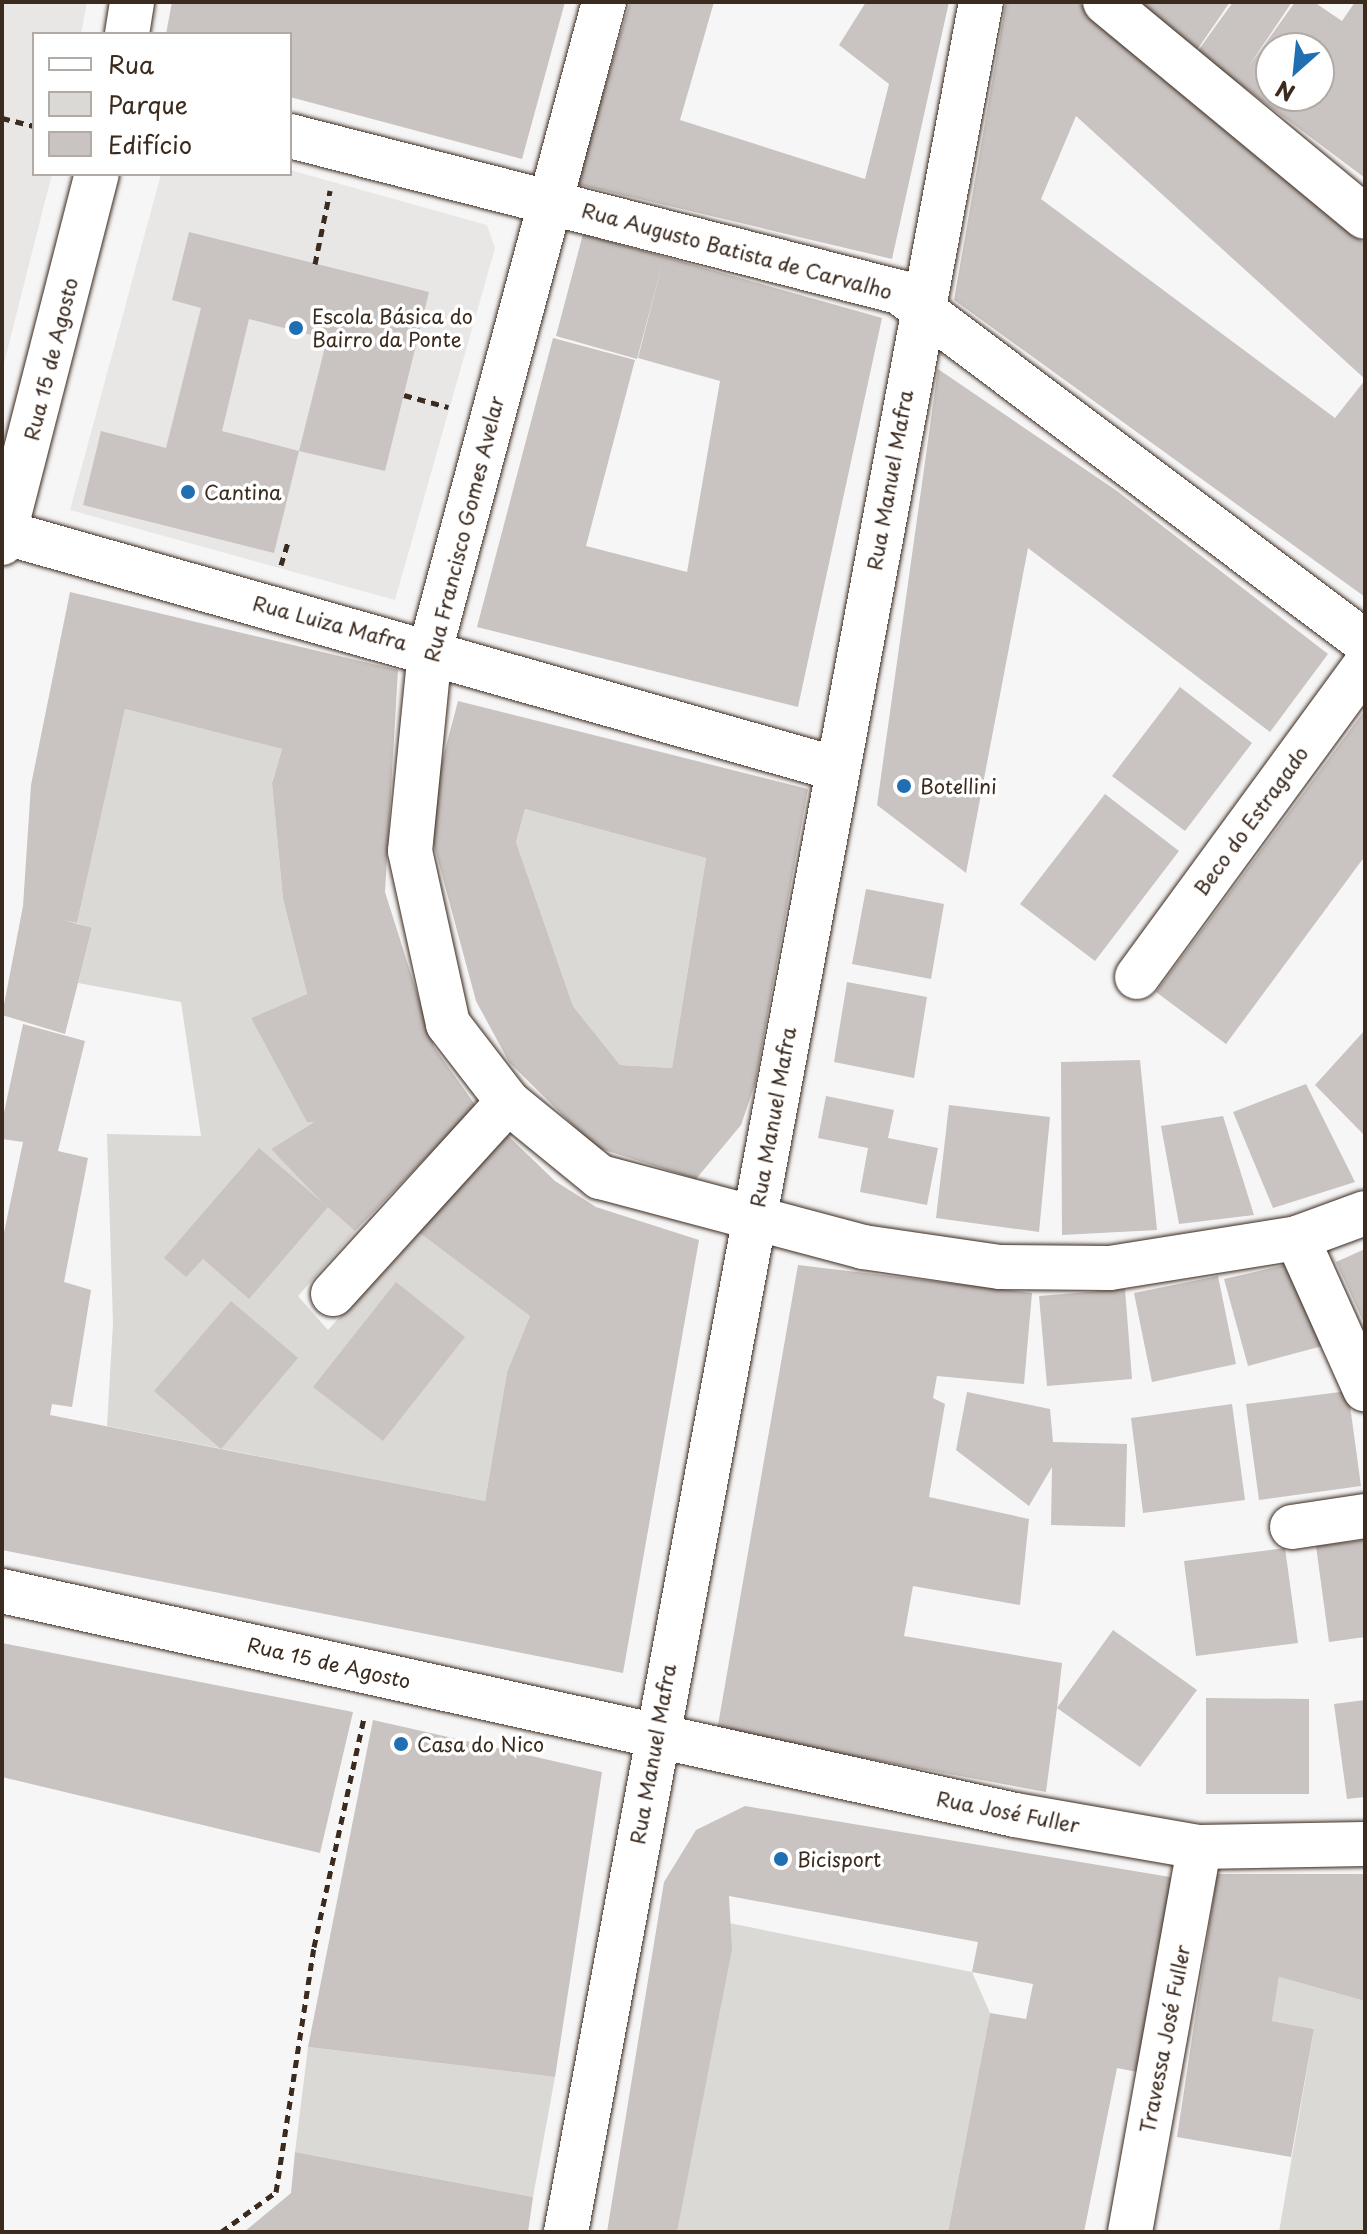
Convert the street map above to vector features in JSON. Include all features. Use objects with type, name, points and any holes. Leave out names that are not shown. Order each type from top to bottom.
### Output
[{"type":"street","points":[[127,32],[132,2]]},
{"type":"street","name":"Rua Francisco Gomes Avelar","points":[[604,2],[547,202],[430,651],[410,851],[448,1024],[508,1102],[600,1177],[863,1247],[1000,1267],[1110,1268],[1297,1238],[1365,1213]]},
{"type":"street","name":"Rua Manuel Mafra","points":[[566,2232],[921,307],[981,2]]},
{"type":"street","points":[[1105,2],[1365,217]]},
{"type":"street","name":"Rua Augusto Batista de Carvalho","points":[[292,137],[899,292],[1365,642]]},
{"type":"street","name":"Rua 15 de Agosto","points":[[4,538],[96,176]]},
{"type":"street","name":"Rua Luiza Mafra","points":[[4,538],[430,651],[837,769]]},
{"type":"street","name":"Beco do Estragado","points":[[1137,977],[1365,666]]},
{"type":"street","points":[[333,1294],[508,1102]]},
{"type":"street","points":[[1297,1238],[1365,1389]]},
{"type":"street","points":[[1292,1527],[1365,1516]]},
{"type":"street","name":"Rua 15 de Agosto","points":[[2,1591],[655,1739]]},
{"type":"street","name":"Rua José Fuller","points":[[655,1739],[1199,1847],[1365,1844]]},
{"type":"street","name":"Travessa José Fuller","points":[[1130,2232],[1199,1847]]},
{"type":"path","points":[[2,118],[32,126]]},
{"type":"path","points":[[315,264],[332,181]]},
{"type":"path","points":[[404,395],[461,409]]},
{"type":"path","points":[[221,2232],[276,2192],[314,1947],[367,1704]]},
{"type":"shaded area","points":[[2,2],[87,2],[81,32],[32,32],[32,176],[51,176],[2,371]]},
{"type":"shaded area","name":"Escola Básica do Bairro da Ponte","points":[[292,171],[487,225],[495,248],[395,600],[70,510],[160,176],[292,176]]},
{"type":"green space","points":[[125,709],[282,749],[272,782],[283,899],[307,994],[251,1018],[314,1122],[271,1149],[355,1231],[298,1296],[328,1330],[417,1231],[530,1316],[507,1372],[485,1501],[107,1426],[113,1323],[107,1134],[201,1136],[181,1002],[78,983],[92,929],[77,923]]},
{"type":"green space","points":[[525,809],[706,858],[672,1068],[620,1065],[573,1006],[516,842]]},
{"type":"green space","points":[[729,1923],[972,1972],[990,2013],[948,2232],[677,2232]]},
{"type":"green space","points":[[1279,1977],[1365,2001],[1365,2232],[1279,2232],[1314,2029],[1272,2021]]},
{"type":"green space","points":[[308,2047],[555,2077],[533,2197],[295,2152]]},
{"type":"building","points":[[172,2],[565,2],[522,159],[292,98],[292,32],[166,32]]},
{"type":"building","points":[[630,2],[714,2],[680,120],[865,179],[889,84],[839,45],[866,2],[949,2],[892,259],[576,184]]},
{"type":"building","points":[[1006,2],[1078,2],[1365,244],[1365,379],[1076,116],[1041,199],[1335,418],[1365,380],[1365,597],[954,300]]},
{"type":"building","points":[[1138,2],[1230,2],[1197,50]]},
{"type":"building","points":[[1233,2],[1292,2],[1272,32],[1255,32],[1255,57],[1247,69],[1255,58],[1255,96],[1197,52]]},
{"type":"building","points":[[1295,2],[1314,2],[1342,21],[1355,2],[1365,2],[1365,178],[1277,112],[1335,112],[1335,32],[1274,32]]},
{"type":"building","points":[[189,232],[429,292],[385,471],[299,451],[274,553],[83,505],[101,431],[166,448],[201,308],[172,300]],"holes":[[[249,319],[327,339],[299,451],[222,431]]]},
{"type":"building","points":[[583,234],[882,318],[798,707],[477,627],[553,338],[635,360],[586,546],[687,572],[720,381],[638,358],[663,261],[637,359],[556,336]]},
{"type":"building","points":[[938,369],[1117,491],[1328,654],[1270,732],[1028,548],[966,873],[877,805]]},
{"type":"building","points":[[70,592],[398,670],[385,892],[434,1047],[476,1106],[355,1231],[328,1207],[249,1299],[203,1259],[186,1277],[164,1258],[259,1148],[324,1204],[271,1149],[314,1122],[307,1122],[251,1018],[307,994],[283,899],[272,783],[282,749],[125,709],[77,923],[64,920],[92,928],[65,1034],[2,1015],[23,906],[31,785]]},
{"type":"building","points":[[1180,687],[1252,743],[1185,831],[1112,776]]},
{"type":"building","points":[[458,701],[808,789],[755,1084],[741,1125],[696,1179],[595,1147],[509,1062],[476,1001],[427,819]],"holes":[[[525,809],[706,858],[672,1068],[620,1065],[573,1006],[516,842]]]},
{"type":"building","points":[[1365,710],[1365,856],[1226,1044],[1156,992]]},
{"type":"building","points":[[1105,794],[1179,851],[1095,961],[1020,904]]},
{"type":"building","points":[[866,889],[944,904],[931,979],[852,964]]},
{"type":"building","points":[[847,982],[927,997],[914,1078],[834,1062]]},
{"type":"building","points":[[23,1024],[85,1041],[58,1151],[88,1158],[64,1282],[91,1290],[72,1407],[52,1404],[50,1415],[485,1501],[507,1372],[530,1316],[417,1231],[502,1130],[555,1181],[596,1207],[699,1240],[623,1673],[2,1550],[2,1242],[23,1142],[2,1139],[2,1122]]},
{"type":"building","points":[[1365,1030],[1365,1136],[1315,1085]]},
{"type":"building","points":[[1140,1060],[1157,1230],[1062,1235],[1061,1062]]},
{"type":"building","points":[[1306,1084],[1355,1182],[1273,1208],[1233,1112]]},
{"type":"building","points":[[826,1096],[894,1110],[888,1138],[938,1148],[927,1205],[860,1192],[868,1148],[818,1138]]},
{"type":"building","points":[[949,1105],[1050,1117],[1039,1232],[936,1218]]},
{"type":"building","points":[[1223,1116],[1254,1215],[1179,1224],[1161,1126]]},
{"type":"building","points":[[1365,1249],[1365,1325],[1336,1262]]},
{"type":"building","points":[[1294,1263],[1330,1344],[1248,1366],[1224,1279]]},
{"type":"building","points":[[798,1265],[1032,1293],[1024,1384],[937,1376],[933,1398],[945,1404],[929,1497],[1029,1519],[1020,1605],[913,1586],[904,1636],[1062,1663],[1046,1792],[717,1731]]},
{"type":"building","points":[[1218,1276],[1236,1364],[1152,1382],[1134,1293]]},
{"type":"building","points":[[396,1282],[465,1337],[383,1441],[313,1387]]},
{"type":"building","points":[[1125,1289],[1132,1379],[1047,1386],[1039,1296]]},
{"type":"building","points":[[231,1301],[298,1358],[221,1449],[154,1391]]},
{"type":"building","points":[[1348,1391],[1361,1486],[1259,1500],[1246,1404]]},
{"type":"building","points":[[967,1392],[1050,1409],[1053,1442],[1127,1444],[1125,1527],[1051,1525],[1052,1467],[1029,1506],[956,1450]]},
{"type":"building","points":[[1232,1404],[1245,1500],[1143,1513],[1131,1418]]},
{"type":"building","points":[[1365,1540],[1365,1637],[1329,1642],[1316,1546]]},
{"type":"building","points":[[1285,1548],[1298,1643],[1196,1656],[1184,1561]]},
{"type":"building","points":[[1113,1630],[1197,1690],[1140,1767],[1057,1708]]},
{"type":"building","points":[[2,1643],[353,1712],[320,1853],[2,1777]]},
{"type":"building","points":[[1206,1698],[1309,1699],[1309,1794],[1206,1794]]},
{"type":"building","points":[[1365,1700],[1365,1797],[1347,1799],[1334,1704]]},
{"type":"building","points":[[373,1720],[602,1772],[555,2077],[308,2047]]},
{"type":"building","points":[[745,1806],[1170,1877],[1175,1896],[1142,2073],[1117,2068],[1084,2232],[948,2232],[990,2013],[1026,2019],[1033,1984],[972,1972],[978,1942],[729,1896],[732,1949],[677,2232],[607,2232],[664,1882],[696,1830]]},
{"type":"building","points":[[1217,1874],[1365,1874],[1365,2001],[1279,1977],[1272,2021],[1314,2029],[1291,2157],[1177,2137]]},
{"type":"building","points":[[295,2152],[533,2197],[528,2232],[244,2232],[291,2193]]},
{"type":"place","name":"Escola Básica do Bairro da Ponte","points":[[296,328]]},
{"type":"place","name":"Cantina","points":[[188,492]]},
{"type":"place","name":"Botellini","points":[[904,786]]},
{"type":"place","name":"Casa do Nico","points":[[401,1744]]},
{"type":"place","name":"Bicisport","points":[[781,1859]]}]
